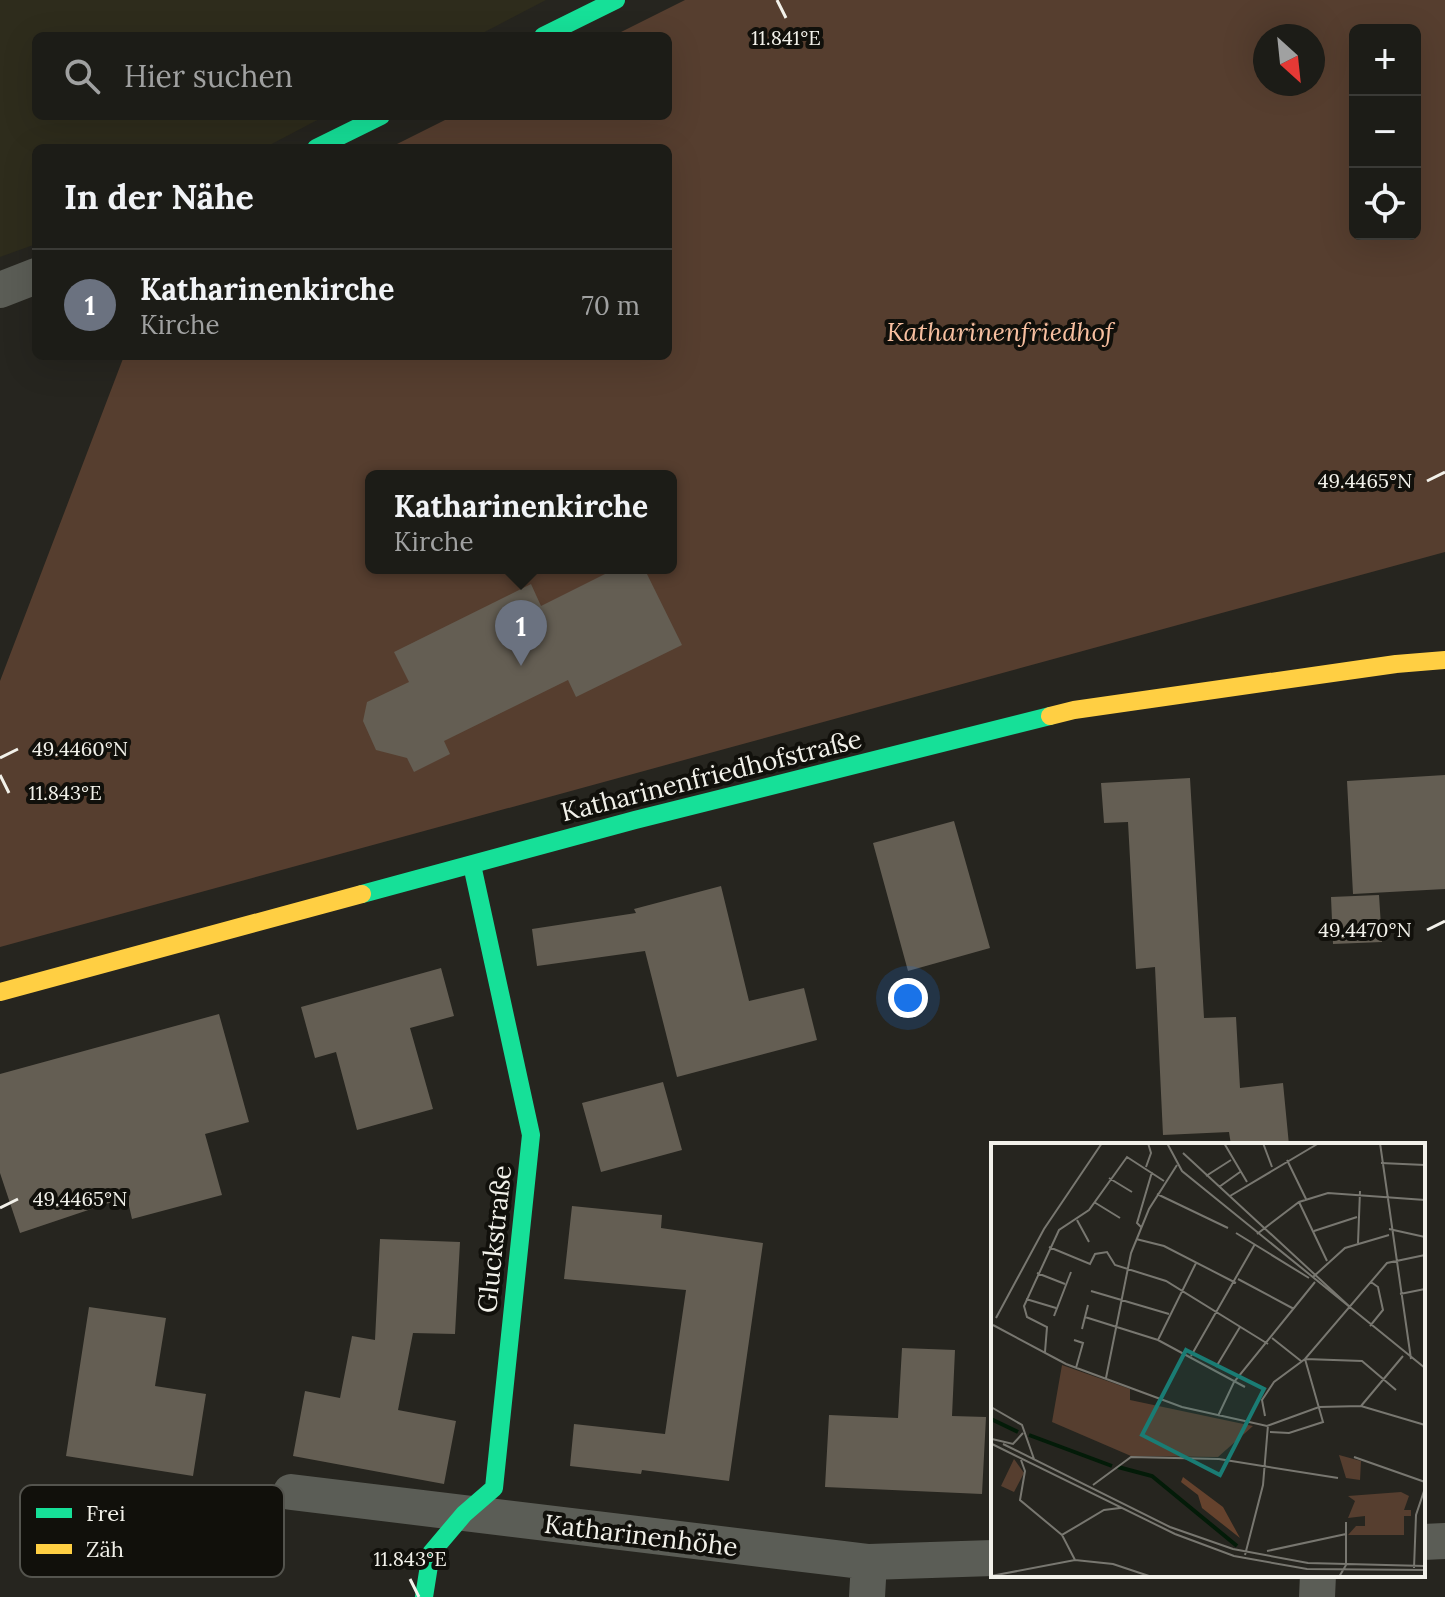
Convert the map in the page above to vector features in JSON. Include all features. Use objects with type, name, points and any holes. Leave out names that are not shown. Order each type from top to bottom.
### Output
[{"type":"street","points":[[551,32],[616,0]]},
{"type":"street","points":[[324,144],[373,120]]},
{"type":"street","points":[[0,290],[32,278]]},
{"type":"street","name":"Katharinenfriedhofstraße","points":[[0,992],[635,820],[1074,710],[1396,664],[1445,660]]},
{"type":"street","name":"Gluckstraße","points":[[424,1597],[431,1553],[464,1514],[494,1488],[531,1135],[472,865]]},
{"type":"street","name":"Katharinenhöhe","points":[[291,1492],[464,1514],[868,1580],[991,1558]]},
{"type":"street","points":[[1425,1542],[1445,1541]]},
{"type":"street","points":[[1317,1597],[1318,1577]]},
{"type":"shaded area","points":[[0,0],[546,0],[485,32],[32,32],[32,120],[317,120],[272,144],[32,144],[32,245],[0,257]]},
{"type":"green space","name":"Katharinenfriedhof","points":[[685,0],[1445,0],[1445,552],[0,947],[0,681],[122,360],[672,360],[672,144],[397,144],[445,120],[672,120],[672,32],[621,32]]},
{"type":"building","points":[[605,574],[647,574],[682,645],[576,697],[568,680],[444,741],[450,754],[414,772],[407,758],[376,750],[363,721],[367,702],[409,682],[394,652],[531,584],[541,606]]},
{"type":"building","points":[[1445,775],[1445,889],[1353,894],[1347,781]]},
{"type":"building","points":[[1190,778],[1204,1018],[1236,1017],[1240,1088],[1283,1083],[1289,1143],[1231,1143],[1229,1132],[1163,1135],[1155,967],[1136,969],[1128,822],[1104,823],[1101,783]]},
{"type":"building","points":[[954,821],[990,948],[908,971],[873,843]]},
{"type":"building","points":[[721,886],[749,1001],[804,988],[817,1040],[677,1077],[645,951],[537,966],[532,929],[636,913],[634,909]]},
{"type":"building","points":[[1379,895],[1382,942],[1333,944],[1331,897]]},
{"type":"building","points":[[441,968],[454,1016],[410,1028],[433,1109],[357,1130],[336,1052],[315,1058],[301,1007]]},
{"type":"building","points":[[219,1014],[249,1122],[205,1134],[222,1195],[132,1219],[127,1197],[20,1233],[0,1173],[0,1074]]},
{"type":"building","points":[[663,1082],[682,1150],[601,1172],[582,1103]]},
{"type":"building","points":[[572,1206],[662,1215],[661,1228],[763,1243],[729,1481],[642,1470],[641,1474],[570,1466],[574,1424],[665,1434],[686,1290],[564,1279]]},
{"type":"building","points":[[380,1239],[460,1242],[455,1334],[413,1333],[398,1410],[456,1421],[444,1484],[293,1456],[305,1391],[340,1398],[352,1336],[375,1340]]},
{"type":"building","points":[[89,1307],[166,1318],[155,1386],[206,1394],[193,1476],[66,1456]]},
{"type":"building","points":[[902,1348],[955,1350],[952,1416],[986,1417],[982,1494],[825,1487],[829,1415],[898,1418]]},
{"type":"traffic: fast","points":[[551,32],[616,0]]},
{"type":"traffic: fast","points":[[324,144],[373,120]]},
{"type":"traffic: fast","points":[[362,894],[635,820],[1050,716]]},
{"type":"traffic: fast","points":[[424,1597],[431,1553],[464,1514],[494,1488],[531,1135],[472,865]]},
{"type":"traffic: slow","points":[[1050,716],[1396,664],[1445,660]]},
{"type":"traffic: slow","points":[[0,992],[362,894]]},
{"type":"place","name":"Katharinenkirche","points":[[521,666]]}]
